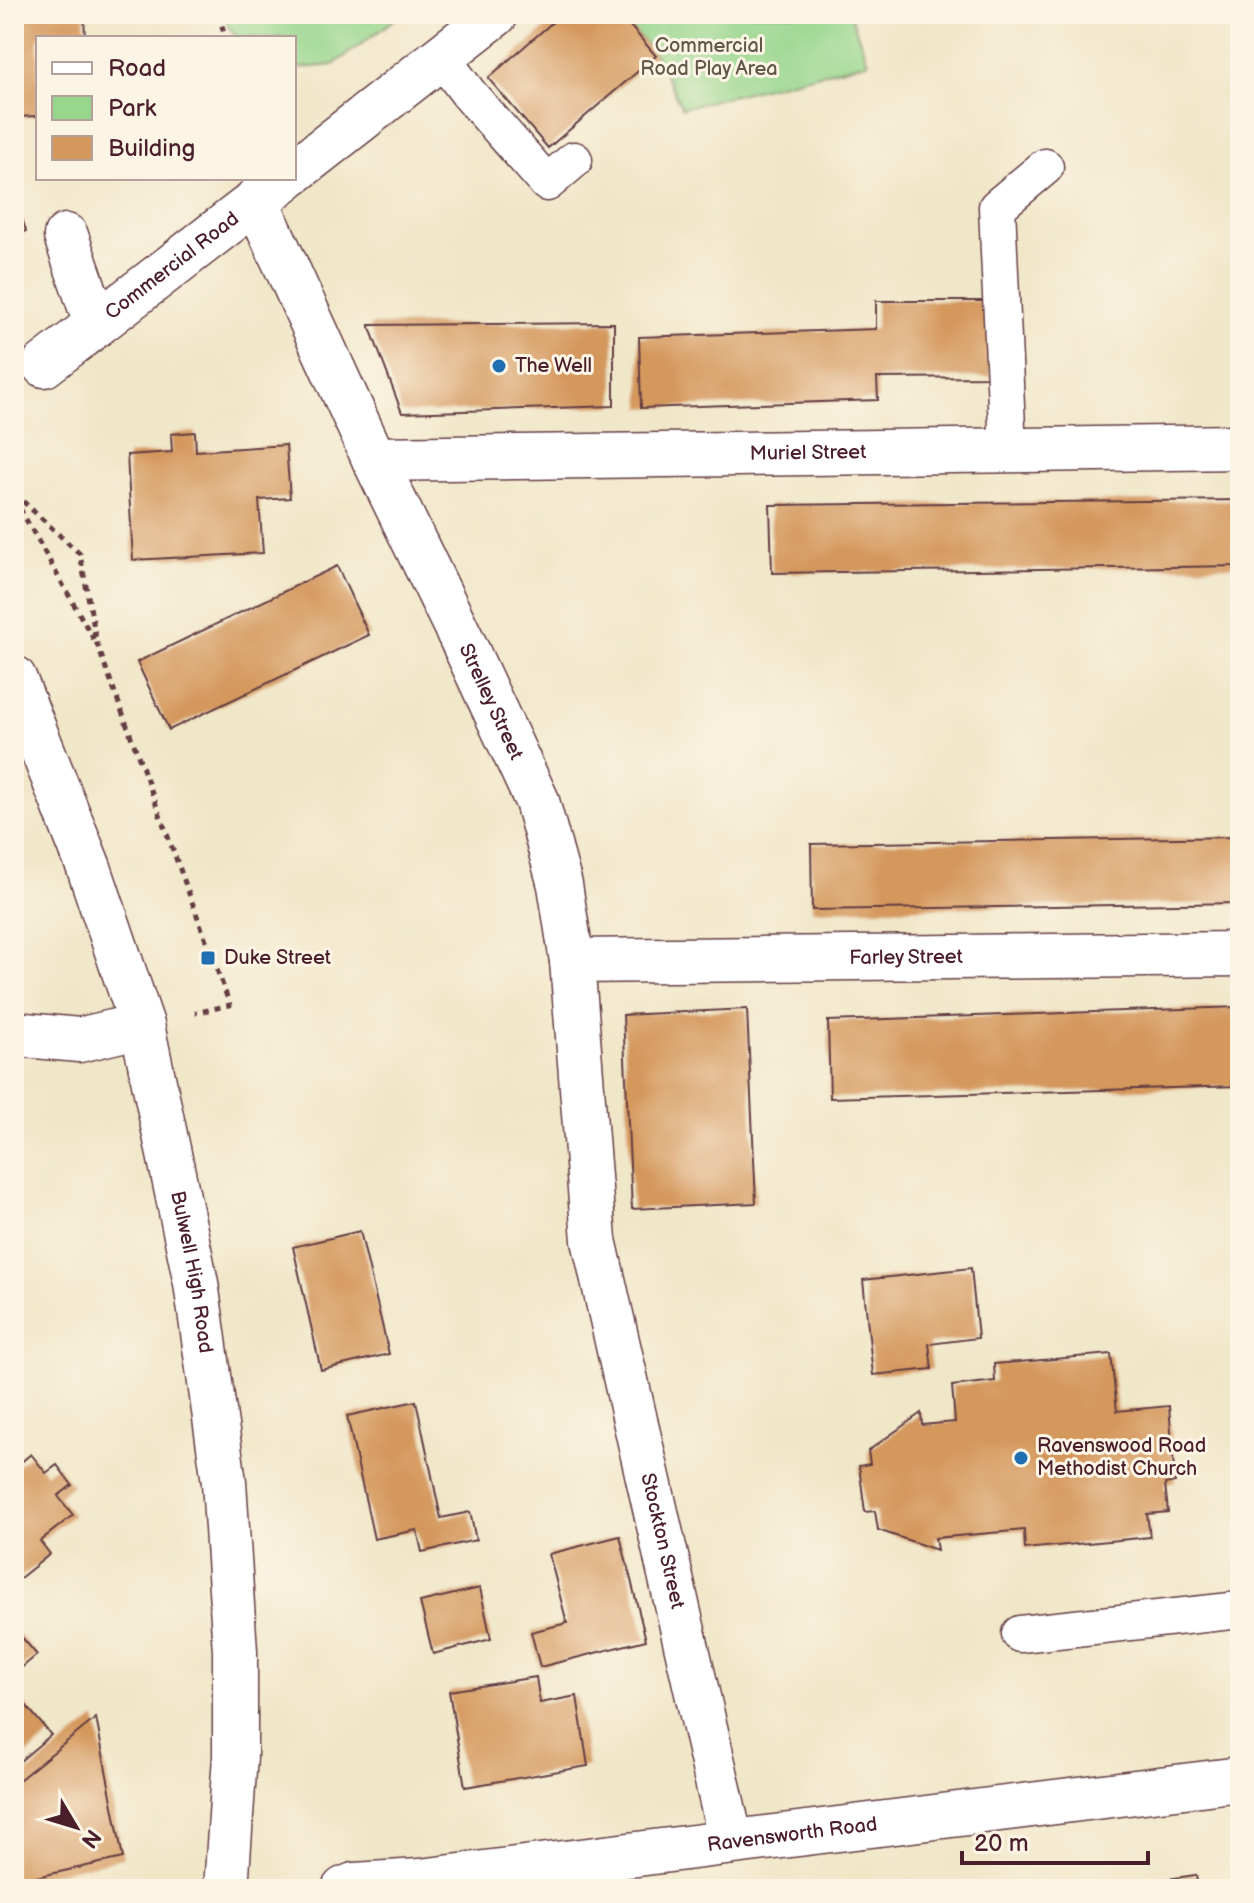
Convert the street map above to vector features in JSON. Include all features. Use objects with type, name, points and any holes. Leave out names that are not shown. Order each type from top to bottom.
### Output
[{"type":"street","points":[[296,170],[496,14]]},
{"type":"street","name":"Commercial Road","points":[[44,365],[271,189]]},
{"type":"street","name":"Strelley Street","points":[[271,189],[374,459],[537,801],[560,885],[572,961],[594,1240]]},
{"type":"street","name":"Commercial Road","points":[[66,236],[96,324]]},
{"type":"street","name":"Muriel Street","points":[[374,459],[1240,447]]},
{"type":"street","name":"Bulwell High Road","points":[[14,678],[89,868],[142,1025],[196,1283],[224,1482],[235,1651],[235,1756],[226,1889]]},
{"type":"street","name":"Farley Street","points":[[572,961],[1240,954]]},
{"type":"street","points":[[14,1034],[79,1040],[142,1025]]},
{"type":"street","name":"Stockton Street","points":[[594,1240],[731,1842]]},
{"type":"street","name":"Ravensworth Road","points":[[344,1889],[354,1885],[420,1881],[1240,1779]]},
{"type":"lane","points":[[441,57],[547,183],[574,160]]},
{"type":"lane","points":[[1008,450],[997,207],[1045,167]]},
{"type":"lane","points":[[1020,1634],[1240,1610]]},
{"type":"path","points":[[219,14],[224,36]]},
{"type":"path","points":[[14,495],[80,554],[97,644]]},
{"type":"path","points":[[14,495],[97,644],[230,1005],[142,1025]]},
{"type":"green space","points":[[226,14],[402,14],[333,65],[301,68],[296,67],[296,36],[236,36],[228,26]]},
{"type":"green space","name":"Commercial Road Play Area","points":[[620,14],[850,14],[868,62],[682,108],[656,56]]},
{"type":"building","points":[[14,14],[84,14],[85,36],[36,36],[36,116],[14,117]]},
{"type":"building","points":[[562,14],[620,14],[656,56],[548,148],[488,78]]},
{"type":"building","points":[[17,203],[26,231],[14,236],[14,205]]},
{"type":"building","points":[[876,301],[991,301],[991,377],[877,378],[878,400],[641,408],[639,337],[876,329]]},
{"type":"building","name":"The Well","points":[[614,323],[614,406],[402,413],[369,325]]},
{"type":"building","points":[[195,432],[196,451],[286,445],[290,498],[259,500],[263,553],[133,560],[127,455],[172,452],[171,434]]},
{"type":"building","points":[[1240,500],[1240,566],[772,573],[770,505]]},
{"type":"building","points":[[337,566],[369,635],[169,730],[137,662]]},
{"type":"building","points":[[1240,837],[1240,903],[812,910],[811,844]]},
{"type":"building","points":[[1240,1007],[1240,1086],[830,1098],[828,1021]]},
{"type":"building","points":[[747,1009],[756,1203],[632,1209],[623,1015]]},
{"type":"building","points":[[360,1231],[389,1354],[321,1370],[293,1247]]},
{"type":"building","points":[[971,1268],[978,1338],[929,1344],[932,1369],[873,1375],[863,1280]]},
{"type":"building","name":"Ravenswood Road Methodist Church","points":[[1111,1354],[1117,1411],[1169,1406],[1175,1482],[1165,1484],[1168,1512],[1147,1514],[1150,1537],[1025,1549],[1024,1530],[935,1538],[937,1550],[878,1530],[875,1511],[865,1512],[859,1466],[870,1464],[868,1451],[921,1413],[922,1425],[955,1422],[952,1386],[995,1381],[994,1364]]},
{"type":"building","points":[[416,1401],[441,1518],[470,1512],[476,1540],[422,1552],[417,1530],[374,1539],[347,1416]]},
{"type":"building","points":[[31,1454],[46,1473],[57,1465],[72,1485],[58,1496],[73,1515],[40,1541],[50,1554],[14,1583],[14,1468]]},
{"type":"building","points":[[620,1536],[646,1640],[540,1667],[531,1632],[567,1623],[549,1554]]},
{"type":"building","points":[[480,1588],[491,1639],[433,1654],[420,1602]]},
{"type":"building","points":[[14,1628],[37,1655],[14,1674]]},
{"type":"building","points":[[536,1677],[540,1703],[577,1696],[588,1766],[465,1787],[449,1691]]},
{"type":"building","points":[[14,1691],[51,1735],[14,1766]]},
{"type":"building","points":[[96,1718],[123,1858],[14,1882],[14,1784]]},
{"type":"building","points":[[1196,1875],[1198,1889],[1111,1889],[1111,1887]]},
{"type":"place","name":"The Well","points":[[499,366]]},
{"type":"place","name":"Duke Street","points":[[208,958]]},
{"type":"place","name":"Ravenswood Road Methodist Church","points":[[1021,1458]]}]
